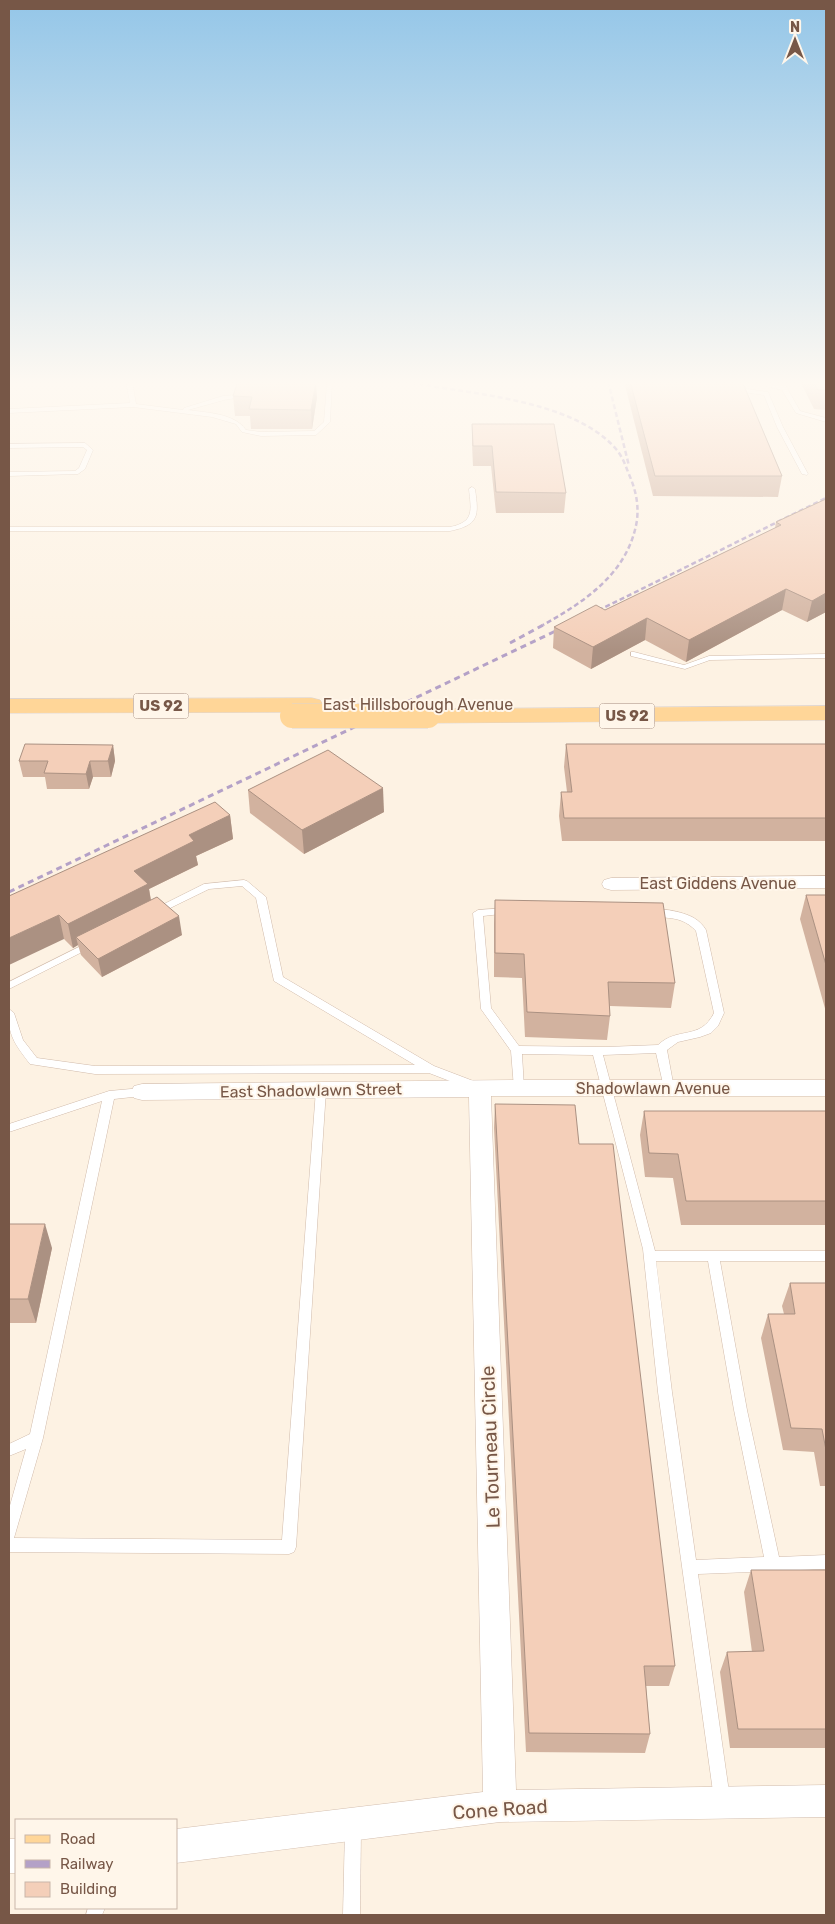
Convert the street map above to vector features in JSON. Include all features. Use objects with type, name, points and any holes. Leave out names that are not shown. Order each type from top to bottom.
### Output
[{"type":"main road","name":"East Hillsborough Avenue","points":[[9,718],[292,716],[826,698]]},
{"type":"main road","name":"East Hillsborough Avenue","points":[[9,706],[312,705],[621,716],[826,712]]},
{"type":"street","name":"East Giddens Avenue","points":[[611,884],[826,882]]},
{"type":"street","name":"Shadowlawn Avenue","points":[[480,1089],[826,1088]]},
{"type":"street","name":"East Shadowlawn Street","points":[[142,1092],[480,1089]]},
{"type":"street","name":"Le Tourneau Circle","points":[[480,1089],[500,1806]]},
{"type":"street","name":"Cone Road","points":[[178,1846],[500,1806],[826,1801]]},
{"type":"lane","points":[[9,474],[76,473],[79,471]]},
{"type":"lane","points":[[9,530],[450,529],[460,528],[472,520],[475,513],[472,489]]},
{"type":"lane","points":[[634,654],[685,668],[708,658],[826,656]]},
{"type":"lane","points":[[146,916],[206,886],[244,883],[260,896],[278,980],[430,1069],[480,1089]]},
{"type":"lane","points":[[515,910],[478,913],[486,1008],[516,1050],[519,1088]]},
{"type":"lane","points":[[516,1050],[596,1051],[661,1048],[668,1041],[708,1031],[719,1012],[704,936],[692,920],[674,914],[642,912]]},
{"type":"lane","points":[[9,986],[103,938]]},
{"type":"lane","points":[[9,1013],[18,1041],[34,1061],[95,1070],[430,1069]]},
{"type":"lane","points":[[661,1048],[669,1088]]},
{"type":"lane","points":[[596,1051],[626,1159],[650,1256],[665,1392],[722,1803]]},
{"type":"lane","points":[[9,1545],[289,1547],[321,1090]]},
{"type":"lane","points":[[9,1128],[109,1095],[142,1092]]},
{"type":"lane","points":[[9,1534],[36,1438],[109,1095]]},
{"type":"lane","points":[[650,1256],[826,1256]]},
{"type":"lane","points":[[713,1256],[725,1332],[744,1430],[773,1564]]},
{"type":"lane","points":[[9,1450],[36,1438]]},
{"type":"lane","points":[[690,1567],[826,1562]]},
{"type":"lane","points":[[351,1915],[353,1824]]},
{"type":"building","points":[[494,471],[562,471],[566,493],[496,492]]},
{"type":"building","points":[[654,471],[780,471],[782,476],[655,476]]},
{"type":"building","points":[[826,499],[826,593],[812,601],[786,589],[689,640],[647,618],[593,647],[554,627],[596,605],[605,610],[781,525],[776,522]]},
{"type":"building","points":[[25,744],[113,745],[108,761],[90,761],[86,774],[44,773],[48,761],[19,761]]},
{"type":"building","points":[[566,744],[826,744],[826,818],[564,818],[561,792],[572,792]]},
{"type":"building","points":[[328,750],[383,788],[302,830],[248,790]]},
{"type":"building","points":[[215,802],[230,815],[189,835],[194,841],[134,871],[148,884],[68,924],[59,915],[9,938],[9,896]]},
{"type":"building","points":[[806,895],[826,895],[826,965]]},
{"type":"building","points":[[157,897],[179,916],[98,959],[76,937]]},
{"type":"building","points":[[495,900],[663,903],[675,983],[608,982],[610,1016],[527,1012],[524,954],[495,953]]},
{"type":"building","points":[[495,1104],[575,1105],[579,1144],[613,1144],[675,1666],[644,1666],[650,1734],[529,1733]]},
{"type":"building","points":[[644,1111],[826,1111],[826,1201],[686,1201],[678,1154],[649,1153]]},
{"type":"building","points":[[9,1224],[45,1224],[28,1299],[9,1299]]},
{"type":"building","points":[[790,1283],[826,1283],[826,1450],[822,1429],[791,1428],[768,1314],[795,1314]]},
{"type":"building","points":[[751,1570],[826,1570],[826,1729],[738,1729],[727,1652],[764,1651]]},
{"type":"railway","points":[[543,625],[590,595],[615,570],[625,555],[637,520],[636,495],[628,471]]},
{"type":"railway","points":[[591,614],[826,498]]},
{"type":"railway","points":[[510,643],[545,624]]},
{"type":"railway","points":[[9,892],[566,626]]}]
